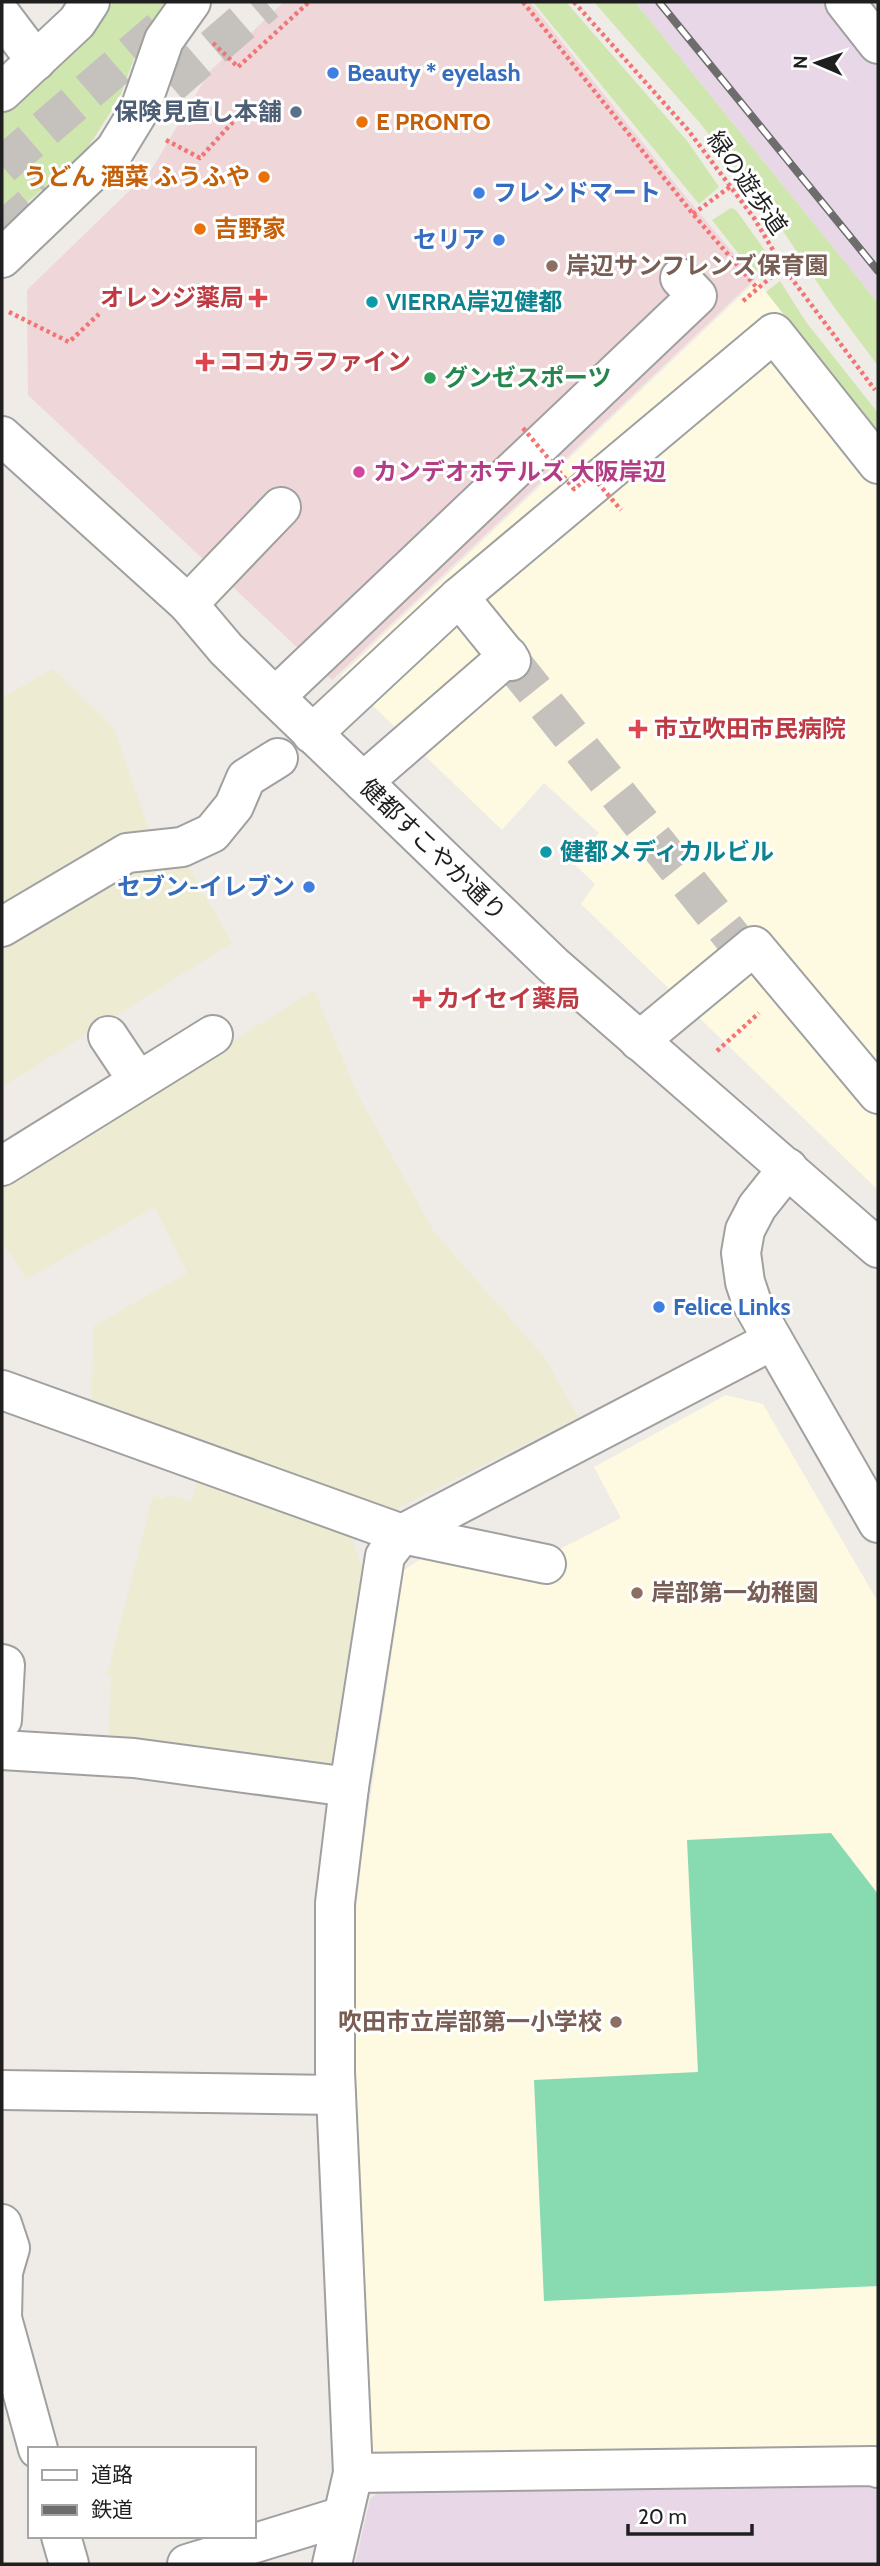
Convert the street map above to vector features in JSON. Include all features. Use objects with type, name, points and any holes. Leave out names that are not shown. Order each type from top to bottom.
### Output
[{"type":"street","points":[[2,92],[77,22],[90,2]]},
{"type":"street","points":[[2,258],[115,150],[140,109],[164,40],[191,2]]},
{"type":"street","points":[[845,2],[878,44]]},
{"type":"street","points":[[2,16],[36,61]]},
{"type":"street","points":[[275,698],[697,296],[680,278]]},
{"type":"street","points":[[312,734],[459,597],[774,334],[878,464]]},
{"type":"street","name":"健都すこやか通り","points":[[2,436],[188,604],[226,649],[275,698],[553,965],[878,1248]]},
{"type":"street","points":[[188,604],[281,507]]},
{"type":"street","points":[[363,782],[510,659],[459,597]]},
{"type":"street","points":[[2,927],[127,853],[182,847],[212,833],[234,806],[246,778],[278,758]]},
{"type":"street","points":[[639,1041],[754,946],[878,1094]]},
{"type":"street","points":[[2,1166],[213,1035]]},
{"type":"street","points":[[108,1036],[138,1082]]},
{"type":"street","points":[[788,1168],[750,1219],[741,1253],[745,1282],[752,1303],[878,1523]]},
{"type":"street","points":[[332,2564],[353,2473],[336,2095],[335,1903],[349,1787],[385,1556],[402,1534],[773,1340]]},
{"type":"street","points":[[2,1390],[402,1534],[546,1564]]},
{"type":"street","points":[[2,1664],[5,1665],[2,1720]]},
{"type":"street","points":[[2,1750],[134,1758],[349,1787]]},
{"type":"street","points":[[2,2090],[336,2095]]},
{"type":"street","points":[[2,2224],[10,2248],[3,2272],[2,2318],[37,2447]]},
{"type":"street","points":[[353,2473],[878,2468]]},
{"type":"street","points":[[187,2564],[343,2516]]},
{"type":"street","points":[[62,2538],[69,2564]]},
{"type":"path","points":[[213,43],[238,67],[309,2]]},
{"type":"path","points":[[523,2],[758,289]]},
{"type":"path","name":"緑の遊歩道","points":[[574,2],[688,131],[731,186],[783,267],[878,394]]},
{"type":"path","points":[[158,136],[200,158],[242,112]]},
{"type":"path","points":[[694,214],[731,186]]},
{"type":"path","points":[[9,312],[69,342],[99,314]]},
{"type":"path","points":[[523,428],[574,489],[591,475],[621,510]]},
{"type":"shaded area","name":"VIERRA岸辺健都","points":[[284,2],[530,2],[755,279],[332,680],[28,395],[27,290],[152,169],[209,72]]},
{"type":"shaded area","points":[[635,2],[878,2],[878,303]]},
{"type":"shaded area","name":"市立吹田市民病院","points":[[757,280],[878,434],[878,1190],[581,904],[595,884],[574,864],[599,833],[544,783],[502,830],[341,675]]},
{"type":"shaded area","name":"吹田市立岸部第一小学校","points":[[726,1395],[763,1404],[878,1602],[878,2454],[368,2463],[352,1947],[362,1855],[404,1570],[422,1558],[551,1584],[558,1550],[621,1518],[594,1467]]},
{"type":"shaded area","points":[[850,2475],[878,2490],[878,2564],[355,2564],[370,2499],[387,2485]]},
{"type":"green space","points":[[114,2],[165,2],[141,40],[119,99],[85,152],[2,224],[2,114],[92,29]]},
{"type":"green space","points":[[533,2],[566,2],[688,142],[719,187],[699,204]]},
{"type":"green space","points":[[594,2],[635,2],[878,303],[878,366],[829,300],[767,207],[699,122]]},
{"type":"green space","points":[[731,208],[736,210],[773,262],[773,268],[757,277],[712,220]]},
{"type":"green space","points":[[780,281],[806,322],[878,413],[878,434],[766,292]]},
{"type":"green space","points":[[53,669],[115,730],[151,837],[2,911],[2,698]]},
{"type":"green space","points":[[181,854],[232,943],[2,1087],[2,936],[131,858]]},
{"type":"green space","points":[[314,990],[357,1093],[434,1232],[545,1358],[578,1417],[394,1510],[91,1403],[94,1326],[187,1273],[155,1207],[26,1279],[2,1241],[2,1187]]},
{"type":"green space","points":[[198,1476],[348,1530],[363,1569],[330,1771],[109,1738],[111,1676],[107,1675],[153,1496],[164,1499],[167,1495],[191,1501]]},
{"type":"green space","points":[[831,1833],[878,1894],[878,2286],[544,2301],[534,2080],[698,2072],[687,1840]]},
{"type":"tunnel","points":[[127,122],[266,2]]},
{"type":"tunnel","points":[[2,166],[180,12]]},
{"type":"tunnel","points":[[2,231],[48,191]]},
{"type":"tunnel","points":[[511,661],[745,953]]},
{"type":"railway","points":[[659,2],[878,271]]},
{"type":"place","name":"Beauty * eyelash","points":[[333,73]]},
{"type":"place","name":"保険見直し本舗","points":[[296,112]]},
{"type":"place","name":"E PRONTO","points":[[362,122]]},
{"type":"place","name":"うどん 酒菜 ふうふや","points":[[264,177]]},
{"type":"place","name":"フレンドマート","points":[[479,193]]},
{"type":"place","name":"吉野家","points":[[200,229]]},
{"type":"place","name":"セリア","points":[[499,240]]},
{"type":"place","name":"岸辺サンフレンズ保育園","points":[[552,266]]},
{"type":"place","name":"オレンジ薬局","points":[[258,298]]},
{"type":"place","name":"VIERRA岸辺健都","points":[[372,302]]},
{"type":"place","name":"ココカラファイン","points":[[205,362]]},
{"type":"place","name":"グンゼスポーツ","points":[[430,378]]},
{"type":"place","name":"カンデオホテルズ 大阪岸辺","points":[[359,472]]},
{"type":"place","name":"市立吹田市民病院","points":[[638,729]]},
{"type":"place","name":"健都メディカルビル","points":[[546,852]]},
{"type":"place","name":"セブン-イレブン","points":[[309,887]]},
{"type":"place","name":"カイセイ薬局","points":[[422,999]]},
{"type":"place","name":"Felice Links","points":[[659,1307]]},
{"type":"place","name":"岸部第一幼稚園","points":[[637,1593]]},
{"type":"place","name":"吹田市立岸部第一小学校","points":[[616,2022]]}]
